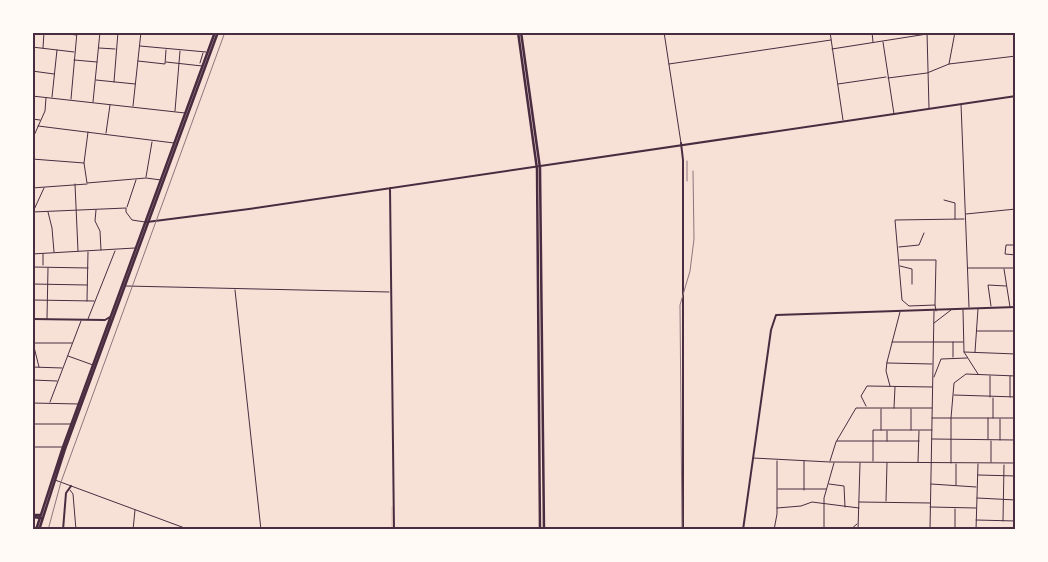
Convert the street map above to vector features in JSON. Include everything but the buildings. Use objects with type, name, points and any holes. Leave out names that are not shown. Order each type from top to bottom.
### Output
[{"type":"main road","points":[[37,530],[71,424],[125,286],[202,66],[217,32]]},
{"type":"main road","points":[[202,66],[217,32]]},
{"type":"main road","points":[[519,32],[538,166],[542,530]]},
{"type":"main road","points":[[162,180],[174,143],[187,113]]},
{"type":"main road","points":[[41,517],[110,317],[147,222]]},
{"type":"main road","points":[[32,516],[41,517]]},
{"type":"street","points":[[42,48],[44,32]]},
{"type":"street","points":[[55,32],[77,34],[70,100]]},
{"type":"street","points":[[93,103],[100,32]]},
{"type":"street","points":[[114,82],[118,32]]},
{"type":"street","points":[[133,107],[141,32]]},
{"type":"street","points":[[664,32],[681,144],[683,530]]},
{"type":"street","points":[[830,32],[843,121]]},
{"type":"street","points":[[872,32],[873,42]]},
{"type":"street","points":[[949,64],[955,32]]},
{"type":"street","points":[[832,49],[927,33],[929,109]]},
{"type":"street","points":[[669,64],[831,40]]},
{"type":"street","points":[[883,41],[894,114]]},
{"type":"street","points":[[139,46],[208,52]]},
{"type":"street","points":[[32,47],[75,52]]},
{"type":"street","points":[[99,48],[117,49]]},
{"type":"street","points":[[166,49],[166,62]]},
{"type":"street","points":[[52,98],[57,50]]},
{"type":"street","points":[[175,112],[180,50]]},
{"type":"street","points":[[138,60],[163,64],[166,62],[202,66],[204,52]]},
{"type":"street","points":[[838,84],[927,72],[949,64],[1016,56]]},
{"type":"street","points":[[74,60],[97,62]]},
{"type":"street","points":[[32,71],[54,74]]},
{"type":"street","points":[[95,80],[136,84]]},
{"type":"street","points":[[32,96],[187,113]]},
{"type":"street","points":[[136,179],[126,212],[132,220],[147,222],[1016,96]]},
{"type":"street","points":[[33,140],[41,120],[46,98]]},
{"type":"street","points":[[106,133],[110,104]]},
{"type":"street","points":[[961,104],[969,308]]},
{"type":"street","points":[[32,119],[41,120]]},
{"type":"street","points":[[38,126],[174,143]]},
{"type":"street","points":[[87,184],[84,163],[88,131]]},
{"type":"street","points":[[146,178],[152,140]]},
{"type":"street","points":[[32,159],[84,163]]},
{"type":"street","points":[[32,188],[146,178],[162,180]]},
{"type":"street","points":[[75,184],[78,252]]},
{"type":"street","points":[[44,187],[33,213],[126,208]]},
{"type":"street","points":[[390,188],[389,292],[394,530]]},
{"type":"street","points":[[944,200],[955,203],[955,219]]},
{"type":"street","points":[[965,214],[1016,208]]},
{"type":"street","points":[[96,210],[95,221],[100,231],[101,250]]},
{"type":"street","points":[[48,212],[52,228],[54,253]]},
{"type":"street","points":[[935,305],[912,306],[903,302],[895,220],[965,219]]},
{"type":"street","points":[[898,247],[919,245],[924,233]]},
{"type":"street","points":[[1016,245],[1006,245],[1005,254],[1016,255]]},
{"type":"street","points":[[32,254],[136,248]]},
{"type":"street","points":[[88,320],[116,250]]},
{"type":"street","points":[[87,301],[88,251]]},
{"type":"street","points":[[43,254],[44,267]]},
{"type":"street","points":[[899,260],[936,260],[930,529],[976,529],[978,464]]},
{"type":"street","points":[[900,266],[912,268],[912,284]]},
{"type":"street","points":[[32,267],[88,268]]},
{"type":"street","points":[[47,319],[48,267]]},
{"type":"street","points":[[967,268],[1016,268]]},
{"type":"street","points":[[1004,269],[1010,308]]},
{"type":"street","points":[[32,284],[88,285]]},
{"type":"street","points":[[991,307],[988,285],[1006,286]]},
{"type":"street","points":[[125,286],[234,290],[389,292]]},
{"type":"street","points":[[234,290],[261,530]]},
{"type":"street","points":[[32,300],[95,301]]},
{"type":"street","points":[[743,530],[771,330],[776,315],[935,311],[991,307],[1016,308]]},
{"type":"street","points":[[975,352],[978,308]]},
{"type":"street","points":[[963,309],[964,352],[978,375]]},
{"type":"street","points":[[934,323],[950,310]]},
{"type":"street","points":[[890,386],[886,363],[900,312]]},
{"type":"street","points":[[39,367],[33,343],[33,319],[105,320],[110,317]]},
{"type":"street","points":[[50,402],[81,320]]},
{"type":"street","points":[[976,331],[1016,331]]},
{"type":"street","points":[[892,342],[963,342]]},
{"type":"street","points":[[953,342],[953,358]]},
{"type":"street","points":[[33,343],[73,343]]},
{"type":"street","points":[[964,352],[1016,354]]},
{"type":"street","points":[[68,355],[93,365]]},
{"type":"street","points":[[933,380],[941,359],[967,358]]},
{"type":"street","points":[[886,363],[933,364]]},
{"type":"street","points":[[32,367],[63,368]]},
{"type":"street","points":[[951,463],[953,387],[958,378],[966,374],[1016,376]]},
{"type":"street","points":[[990,375],[990,396]]},
{"type":"street","points":[[1010,376],[1010,397]]},
{"type":"street","points":[[32,380],[58,381]]},
{"type":"street","points":[[894,408],[895,386]]},
{"type":"street","points":[[866,407],[861,397],[865,387],[932,387]]},
{"type":"street","points":[[954,395],[1016,397]]},
{"type":"street","points":[[993,397],[993,418]]},
{"type":"street","points":[[32,402],[79,404]]},
{"type":"street","points":[[830,462],[836,441],[854,410],[866,407],[932,408]]},
{"type":"street","points":[[881,408],[881,430]]},
{"type":"street","points":[[911,408],[912,430]]},
{"type":"street","points":[[932,418],[1016,418]]},
{"type":"street","points":[[988,418],[988,440]]},
{"type":"street","points":[[1000,418],[1000,440]]},
{"type":"street","points":[[32,424],[71,424]]},
{"type":"street","points":[[873,462],[873,430],[932,430]]},
{"type":"street","points":[[887,441],[888,430]]},
{"type":"street","points":[[918,463],[919,430]]},
{"type":"street","points":[[932,439],[1016,440]]},
{"type":"street","points":[[990,464],[992,440]]},
{"type":"street","points":[[836,441],[919,441]]},
{"type":"street","points":[[32,447],[63,447]]},
{"type":"street","points":[[752,458],[830,462],[1016,464]]},
{"type":"street","points":[[774,530],[777,508],[777,460]]},
{"type":"street","points":[[804,461],[804,490]]},
{"type":"street","points":[[800,530],[823,529],[823,505],[834,462]]},
{"type":"street","points":[[858,530],[860,462]]},
{"type":"street","points":[[886,502],[887,462]]},
{"type":"street","points":[[956,463],[956,486]]},
{"type":"street","points":[[1003,521],[1004,464]]},
{"type":"street","points":[[977,475],[1016,476]]},
{"type":"street","points":[[55,479],[190,530]]},
{"type":"street","points":[[829,484],[844,486],[845,507]]},
{"type":"street","points":[[931,484],[977,487]]},
{"type":"street","points":[[63,530],[66,493],[71,486]]},
{"type":"street","points":[[70,489],[73,494],[76,530]]},
{"type":"street","points":[[777,489],[827,489]]},
{"type":"street","points":[[977,498],[1016,500]]},
{"type":"street","points":[[777,508],[801,506],[812,502],[823,505],[859,508]]},
{"type":"street","points":[[859,502],[930,503]]},
{"type":"street","points":[[930,507],[977,508]]},
{"type":"street","points":[[955,529],[956,508]]},
{"type":"street","points":[[133,530],[135,509]]},
{"type":"street","points":[[976,520],[1016,521]]},
{"type":"street","points":[[850,530],[858,523]]},
{"type":"waterway","points":[[392,507],[392,530]]},
{"type":"railway","points":[[48,530],[61,482],[225,32]]},
{"type":"railway","points":[[687,161],[687,181]]},
{"type":"railway","points":[[682,530],[680,305],[690,271],[694,239],[693,171]]}]
